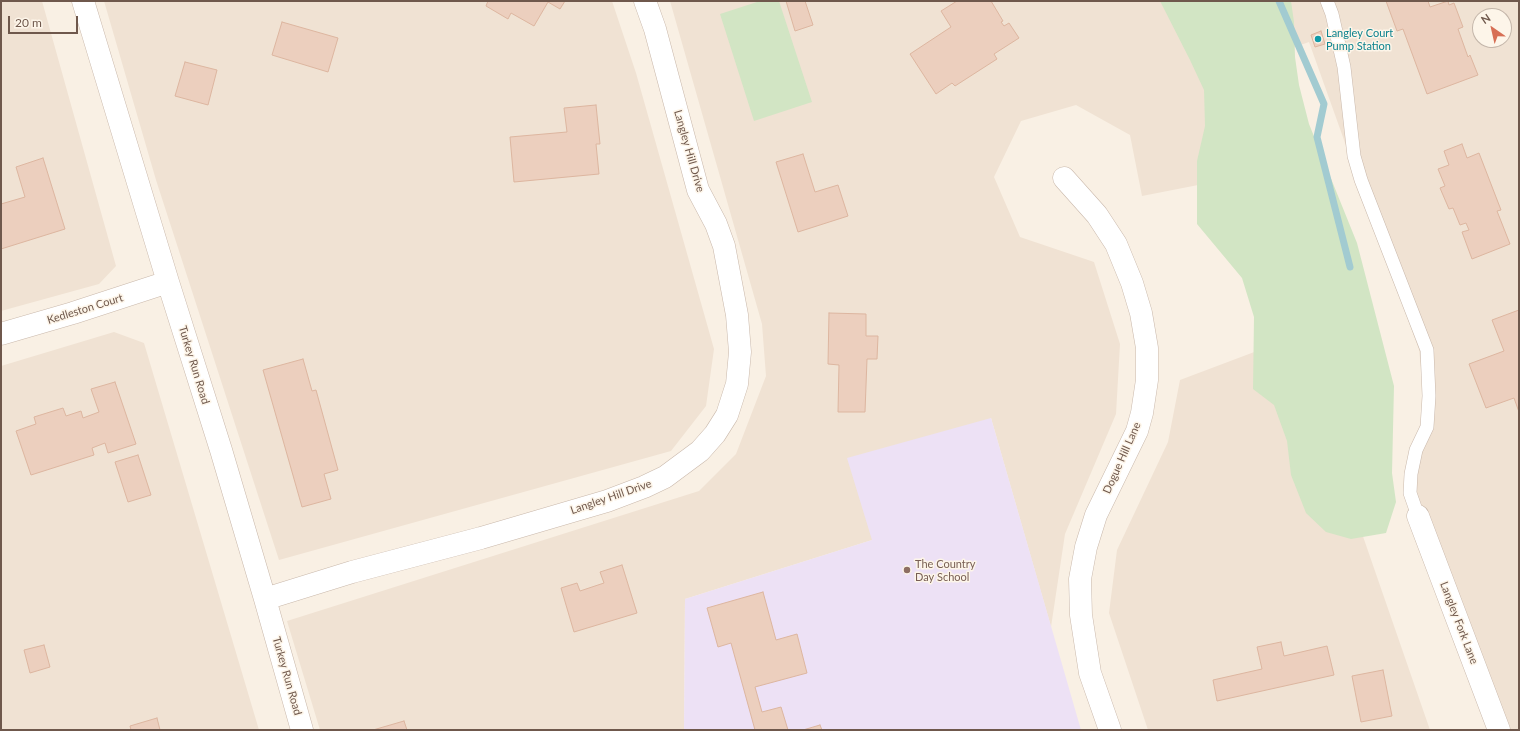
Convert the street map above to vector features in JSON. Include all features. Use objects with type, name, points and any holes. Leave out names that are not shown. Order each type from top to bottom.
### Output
[{"type":"street","name":"Turkey Run Road","points":[[83,1],[168,282],[221,450],[302,730]]},
{"type":"street","name":"Langley Hill Drive","points":[[265,599],[352,572],[482,538],[614,498],[665,477],[700,451],[715,434],[727,415],[737,384],[740,352],[737,315],[724,246],[716,224],[698,190],[655,29],[646,1]]},
{"type":"street","name":"Dogue Hill Lane","points":[[1064,178],[1097,215],[1116,244],[1132,283],[1141,313],[1147,348],[1147,380],[1142,413],[1137,431],[1096,515],[1086,547],[1080,579],[1081,615],[1090,673],[1110,730]]},
{"type":"street","name":"Kedleston Court","points":[[1,334],[73,313],[168,282]]},
{"type":"street","name":"Langley Fork Lane","points":[[1418,516],[1499,730]]},
{"type":"lane","points":[[1326,1],[1332,14],[1344,67],[1354,156],[1361,180],[1427,350],[1429,396],[1427,427],[1416,450],[1411,474],[1410,493],[1418,516]]},
{"type":"shaded area","points":[[1,1],[42,1],[116,266],[99,284],[1,311]]},
{"type":"shaded area","points":[[104,1],[612,1],[636,73],[714,349],[706,406],[671,451],[279,560],[156,180]]},
{"type":"shaded area","points":[[670,1],[1178,1],[1239,177],[1142,196],[1130,135],[1076,105],[1021,121],[994,177],[1020,237],[1094,262],[1120,344],[1116,414],[1065,534],[1051,627],[991,418],[872,540],[685,599],[684,730],[320,730],[287,621],[699,491],[736,454],[766,376],[762,324]]},
{"type":"shaded area","points":[[1238,1],[1519,1],[1519,730],[1488,730],[1406,485],[1425,403],[1419,350],[1309,42],[1258,60]]},
{"type":"shaded area","points":[[114,332],[144,343],[259,730],[1,730],[1,366]]},
{"type":"shaded area","points":[[1294,337],[1430,730],[1148,730],[1109,613],[1117,550],[1168,442],[1180,380]]},
{"type":"shaded area","name":"The Country Day School","points":[[991,418],[1081,730],[684,730],[685,599],[872,540],[847,458]]},
{"type":"green space","points":[[760,1],[779,1],[812,102],[754,121],[720,14]]},
{"type":"green space","points":[[1160,1],[1291,1],[1294,22],[1295,57],[1299,85],[1309,124],[1357,243],[1394,386],[1392,473],[1396,502],[1386,533],[1351,539],[1326,532],[1306,513],[1291,475],[1287,441],[1274,405],[1253,389],[1254,317],[1242,278],[1197,224],[1197,161],[1205,126],[1204,90]]},
{"type":"building","points":[[488,1],[565,1],[560,9],[548,2],[534,26],[511,13],[508,19],[486,6]]},
{"type":"building","points":[[786,1],[805,1],[813,25],[795,31]]},
{"type":"building","points":[[957,1],[991,1],[1003,21],[1001,22],[1004,26],[1009,23],[1019,38],[994,54],[997,59],[955,86],[952,83],[936,94],[910,54],[951,27],[941,11]]},
{"type":"building","points":[[1386,1],[1428,1],[1430,7],[1448,1],[1449,5],[1454,3],[1463,27],[1458,29],[1468,57],[1470,55],[1478,75],[1427,94],[1403,29],[1397,31]]},
{"type":"building","points":[[282,22],[338,38],[328,72],[272,55]]},
{"type":"building","name":"Langley Court Pump Station","points":[[1321,31],[1325,44],[1315,47],[1311,35]]},
{"type":"building","points":[[185,62],[217,70],[208,105],[175,96]]},
{"type":"building","points":[[596,105],[600,144],[596,144],[599,174],[514,182],[510,137],[567,132],[564,108]]},
{"type":"building","points":[[1462,144],[1467,158],[1479,153],[1501,210],[1497,211],[1510,244],[1472,259],[1462,232],[1469,230],[1466,223],[1460,225],[1453,208],[1449,209],[1440,188],[1445,186],[1438,169],[1449,165],[1444,151]]},
{"type":"building","points":[[803,154],[815,192],[838,185],[848,216],[798,232],[776,162]]},
{"type":"building","points":[[43,158],[65,229],[1,249],[1,204],[25,197],[16,167]]},
{"type":"building","points":[[1519,310],[1519,412],[1514,398],[1486,408],[1469,364],[1504,351],[1492,320]]},
{"type":"building","points":[[829,313],[866,314],[866,336],[878,336],[877,359],[867,359],[865,412],[838,412],[839,365],[828,364]]},
{"type":"building","points":[[303,359],[312,391],[316,390],[338,470],[324,474],[331,499],[302,507],[263,370]]},
{"type":"building","points":[[115,382],[136,444],[108,453],[105,443],[92,448],[94,455],[31,475],[16,431],[36,424],[34,417],[63,408],[66,416],[81,411],[83,418],[99,412],[91,389]]},
{"type":"building","points":[[138,455],[151,495],[128,502],[115,462]]},
{"type":"building","points":[[622,565],[637,613],[574,632],[561,588],[577,583],[580,591],[604,583],[600,572]]},
{"type":"building","points":[[763,592],[776,640],[797,634],[807,673],[755,687],[762,712],[781,707],[788,730],[755,730],[731,643],[718,647],[707,608]]},
{"type":"building","points":[[1281,642],[1284,656],[1327,646],[1334,675],[1217,701],[1213,680],[1262,669],[1257,647]]},
{"type":"building","points":[[44,645],[50,667],[30,673],[24,650]]},
{"type":"building","points":[[1383,670],[1392,716],[1361,722],[1352,676]]},
{"type":"building","points":[[157,718],[160,730],[131,730],[130,726]]},
{"type":"building","points":[[404,721],[407,730],[373,730]]},
{"type":"building","points":[[820,725],[822,730],[803,730]]},
{"type":"waterway","points":[[1279,1],[1324,104],[1317,137],[1350,267]]},
{"type":"place","name":"Langley Court Pump Station","points":[[1318,39]]},
{"type":"place","name":"The Country Day School","points":[[907,570]]}]
